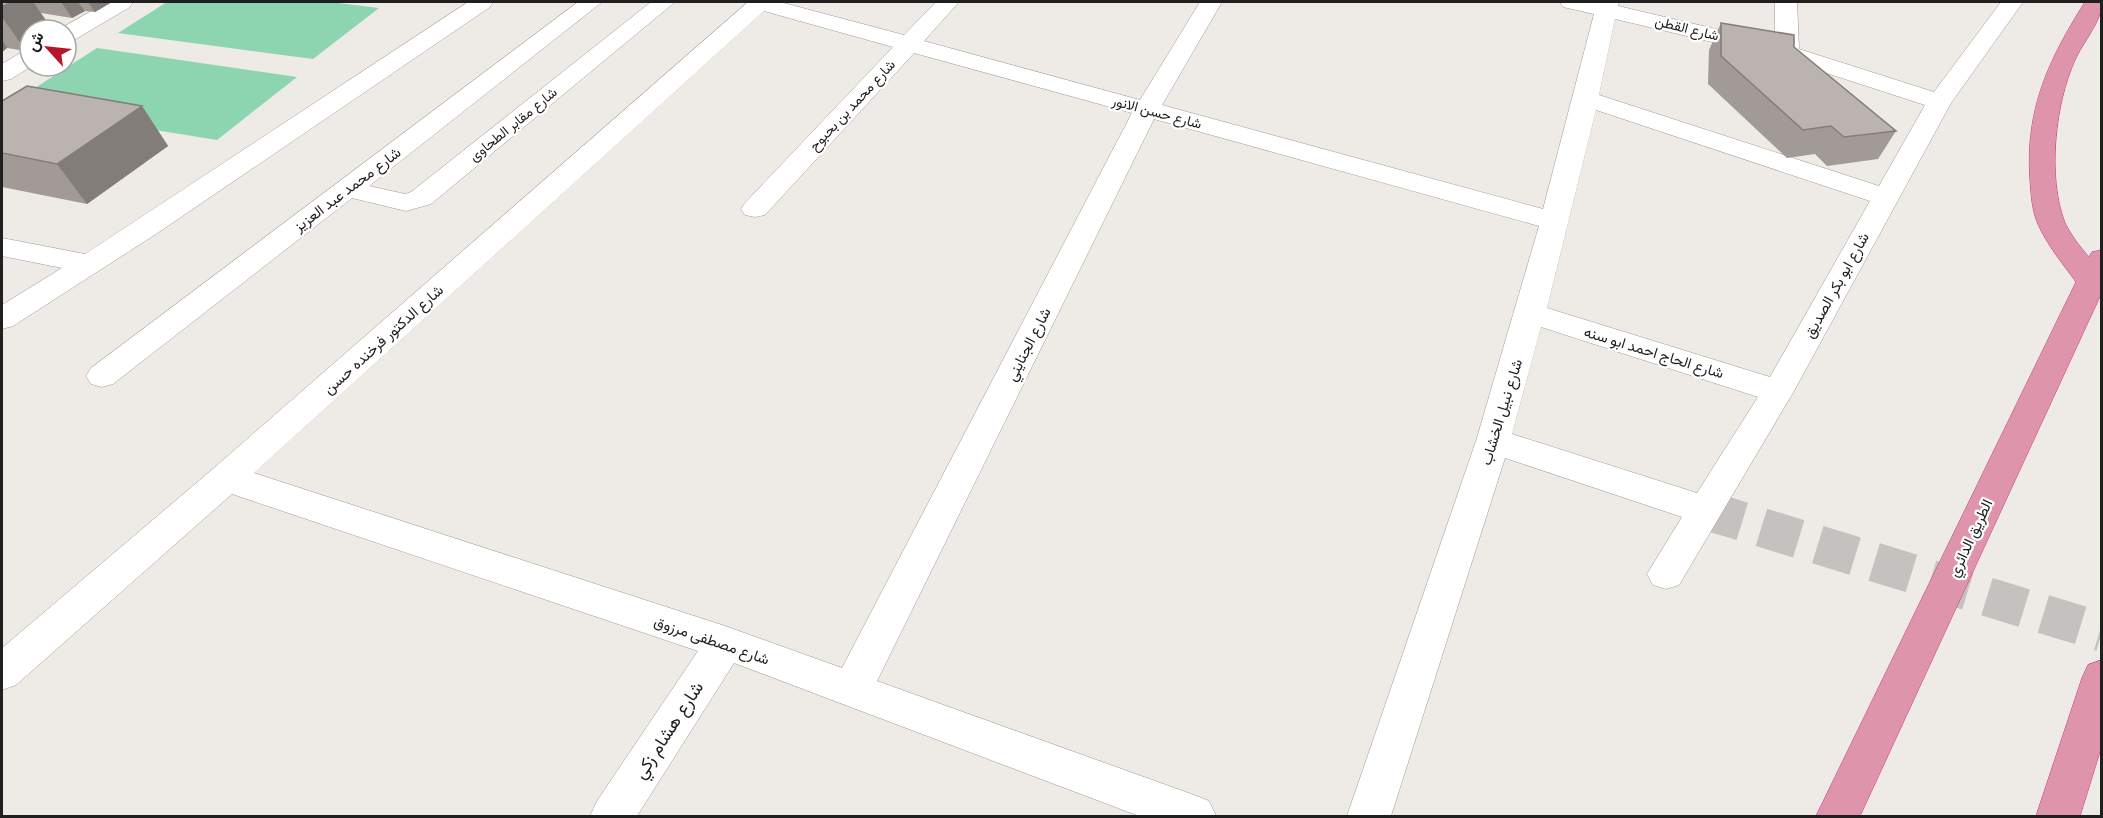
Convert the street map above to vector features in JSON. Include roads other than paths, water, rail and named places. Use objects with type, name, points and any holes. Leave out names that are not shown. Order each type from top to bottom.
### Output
[{"type":"highway","points":[[2096,2],[2067,47],[2055,75],[2046,106],[2042,140],[2044,179],[2052,222],[2097,271]]},
{"type":"highway","name":"الطريق الدائري","points":[[1838,816],[2097,271]]},
{"type":"highway","points":[[2058,816],[2102,678]]},
{"type":"street","points":[[78,28],[122,2]]},
{"type":"street","points":[[2,319],[90,264],[482,2]]},
{"type":"street","name":"شارع محمد عبد العزيز","points":[[102,376],[591,2]]},
{"type":"street","name":"شارع مقابر الطحاوى","points":[[348,189],[406,203],[421,198],[664,2]]},
{"type":"street","name":"شارع حسن الانور","points":[[760,2],[1554,222]]},
{"type":"street","name":"شارع الدكتور فرخنده حسن","points":[[2,672],[226,478],[760,2]]},
{"type":"street","name":"شارع محمد بن بحبوح","points":[[755,209],[948,2]]},
{"type":"street","name":"شارع الجنايني","points":[[852,690],[1147,109],[1211,2]]},
{"type":"street","name":"شارع القطن","points":[[1571,2],[1607,5],[1786,53],[1939,102]]},
{"type":"street","points":[[1786,2],[1786,53]]},
{"type":"street","name":"شارع ابو بكر الصديق","points":[[1666,574],[1778,391],[1939,102],[2012,2]]},
{"type":"street","name":"شارع نبيل الخشاب","points":[[1369,816],[1493,441],[1530,314],[1586,99],[1607,5]]},
{"type":"street","points":[[2,74],[18,64]]},
{"type":"street","points":[[1586,99],[1885,196]]},
{"type":"street","points":[[2,247],[90,264]]},
{"type":"street","name":"شارع الحاج احمد ابو سنه","points":[[1530,314],[1778,391]]},
{"type":"street","points":[[1493,441],[1705,510]]},
{"type":"street","name":"شارع مصطفى مرزوق","points":[[226,478],[725,644],[1194,816]]},
{"type":"street","name":"شارع هشام زكي","points":[[612,816],[725,644]]},
{"type":"tunnel","points":[[1705,510],[2102,632]]}]
